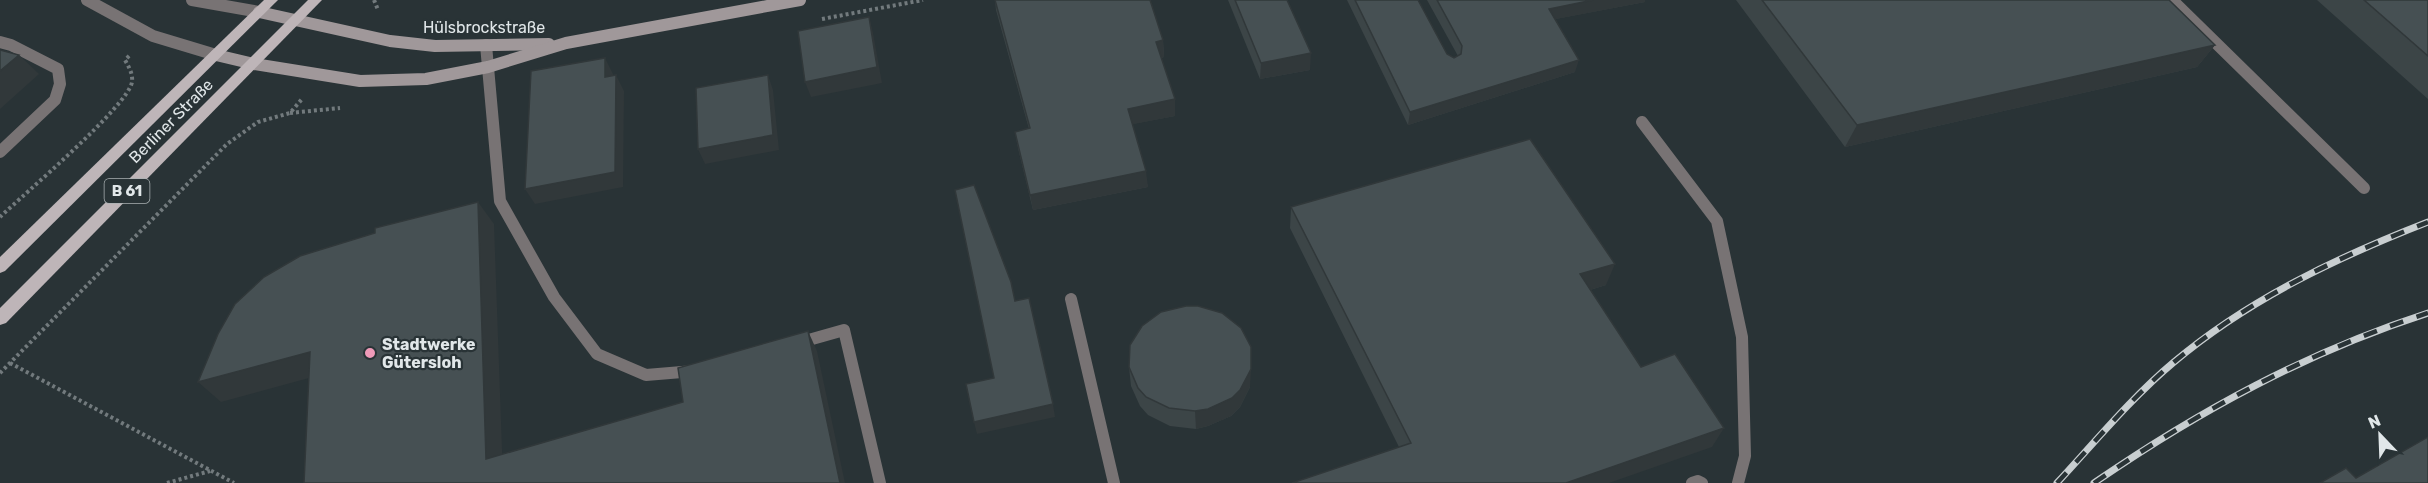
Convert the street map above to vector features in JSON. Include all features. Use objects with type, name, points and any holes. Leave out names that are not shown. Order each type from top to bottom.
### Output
[{"type":"main road","name":"Berliner Straße","points":[[0,267],[272,0]]},
{"type":"main road","name":"Berliner Straße","points":[[0,318],[316,0]]},
{"type":"street","points":[[87,0],[153,36],[216,55]]},
{"type":"street","points":[[192,0],[259,12]]},
{"type":"street","name":"Hülsbrockstraße","points":[[216,55],[254,64],[360,81],[426,79],[488,67],[566,43],[800,0]]},
{"type":"street","points":[[2172,0],[2364,188]]},
{"type":"street","name":"Hülsbrockstraße","points":[[259,12],[390,41],[435,46],[566,43]]},
{"type":"street","points":[[0,42],[11,45],[58,69],[60,84],[55,100],[0,152]]},
{"type":"street","points":[[486,45],[500,201],[554,297],[597,354],[646,375],[704,368]]},
{"type":"street","points":[[1642,122],[1717,221],[1742,337],[1745,456],[1738,483]]},
{"type":"street","points":[[1071,299],[1114,483]]},
{"type":"street","points":[[790,345],[844,330],[880,483]]},
{"type":"street","points":[[1692,483],[1698,481],[1702,483]]},
{"type":"path","points":[[0,217],[108,114],[131,88],[133,74],[125,60],[131,54]]},
{"type":"path","points":[[0,373],[227,144],[258,122],[290,112],[295,107]]},
{"type":"path","points":[[219,142],[227,144]]},
{"type":"path","points":[[10,363],[234,483]]},
{"type":"path","points":[[167,483],[211,471]]},
{"type":"building","points":[[995,0],[1150,0],[1163,40],[1156,42],[1175,99],[1128,109],[1146,171],[1030,195],[1015,132],[1030,128]]},
{"type":"building","points":[[1235,0],[1287,0],[1311,53],[1261,63]]},
{"type":"building","points":[[1355,0],[1418,0],[1447,54],[1454,58],[1461,54],[1462,46],[1437,0],[1593,0],[1549,9],[1579,60],[1410,112]]},
{"type":"building","points":[[1762,0],[2169,0],[2215,45],[1857,125]]},
{"type":"building","points":[[2364,0],[2428,0],[2428,56]]},
{"type":"building","points":[[869,17],[877,67],[805,82],[798,31]]},
{"type":"building","points":[[0,50],[19,55],[0,71]]},
{"type":"building","points":[[605,58],[605,77],[616,75],[615,172],[525,189],[531,71]]},
{"type":"building","points":[[768,75],[773,135],[698,149],[696,88]]},
{"type":"building","points":[[1530,139],[1615,264],[1580,274],[1641,367],[1675,354],[1724,428],[1566,483],[1292,483],[1411,443],[1291,207]]},
{"type":"building","points":[[974,185],[1011,282],[1015,301],[1029,298],[1053,404],[974,422],[966,384],[994,378],[955,190]]},
{"type":"building","name":"Stadtwerke Gütersloh","points":[[478,202],[486,459],[683,402],[678,368],[808,331],[840,483],[304,483],[310,352],[198,382],[218,334],[235,304],[264,277],[300,256],[375,233],[375,228]]},
{"type":"building","points":[[1186,306],[1198,306],[1222,313],[1241,328],[1251,347],[1251,369],[1240,390],[1232,398],[1208,409],[1195,411],[1169,408],[1146,397],[1138,388],[1129,367],[1130,345],[1142,326],[1161,312]]},
{"type":"building","points":[[2428,437],[2428,483],[2320,483],[2346,468],[2356,478]]},
{"type":"railway","points":[[2057,483],[2143,390],[2203,339],[2233,318],[2295,282],[2361,250],[2428,222]]},
{"type":"railway","points":[[2094,483],[2173,432],[2255,386],[2340,346],[2428,313]]},
{"type":"place","name":"Stadtwerke Gütersloh","points":[[370,353]]}]
